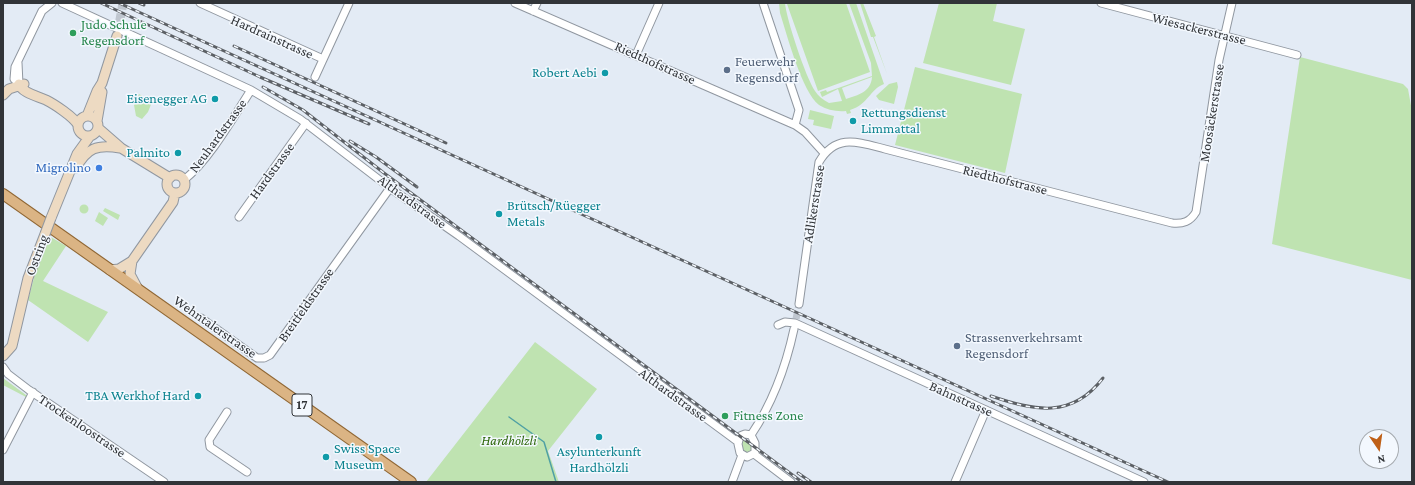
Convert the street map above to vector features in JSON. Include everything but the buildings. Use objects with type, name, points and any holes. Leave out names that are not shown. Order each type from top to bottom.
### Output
[{"type":"main road","name":"Ostring","points":[[3,356],[12,346],[28,278],[77,154],[77,147],[88,127],[117,36]]},
{"type":"main road","points":[[3,95],[9,89],[19,84],[30,86],[40,92],[46,100],[170,178]]},
{"type":"main road","points":[[64,185],[71,178],[82,158],[91,150],[107,146],[118,146]]},
{"type":"main road","points":[[177,175],[184,180],[184,188],[180,192],[170,190],[167,186],[170,178],[177,175]]},
{"type":"main road","points":[[110,270],[119,269],[132,260],[173,202],[175,192]]},
{"type":"main road","name":"Wehntalerstrasse","points":[[3,194],[412,482]]},
{"type":"main road","points":[[132,260],[130,274],[138,289]]},
{"type":"street","points":[[19,84],[14,79],[13,74],[42,11],[52,3]]},
{"type":"street","name":"Althardstrasse","points":[[62,3],[251,90],[306,123],[390,188],[459,236],[738,442]]},
{"type":"street","name":"Hardrainstrasse","points":[[200,3],[323,59]]},
{"type":"street","points":[[315,77],[348,5],[340,3]]},
{"type":"street","name":"Riedthofstrasse","points":[[516,3],[795,125]]},
{"type":"street","points":[[533,11],[537,3]]},
{"type":"street","points":[[636,55],[659,3]]},
{"type":"street","points":[[763,3],[799,110],[795,125]]},
{"type":"street","name":"Wiesackerstrasse","points":[[1101,3],[1224,34],[1297,55]]},
{"type":"street","name":"Moosäckerstrasse","points":[[1188,221],[1196,212],[1224,34],[1232,3]]},
{"type":"street","name":"Neuhardstrasse","points":[[184,180],[193,173],[205,157],[251,90]]},
{"type":"street","name":"Hardstrasse","points":[[239,218],[306,123]]},
{"type":"street","name":"Adlikerstrasse","points":[[795,125],[805,132],[824,153],[817,172],[799,304]]},
{"type":"street","name":"Riedthofstrasse","points":[[824,153],[837,143],[860,142],[1172,223],[1179,224],[1188,221]]},
{"type":"street","name":"Breitfeldstrasse","points":[[201,318],[257,358],[264,358],[270,355],[390,188]]},
{"type":"street","name":"Bahnstrasse","points":[[778,326],[785,322],[795,323],[1144,482]]},
{"type":"street","points":[[751,435],[779,380],[791,345],[794,329]]},
{"type":"street","name":"Trockenloostrasse","points":[[3,367],[8,374],[33,392],[164,482]]},
{"type":"street","points":[[3,450],[33,392]]},
{"type":"street","points":[[955,482],[986,410]]},
{"type":"street","points":[[227,412],[209,440],[210,447],[247,472]]},
{"type":"street","points":[[732,482],[742,455],[738,442],[741,435],[751,435]]},
{"type":"street","points":[[742,455],[747,458],[754,454],[756,443],[751,435]]},
{"type":"street","points":[[754,454],[791,482]]},
{"type":"green space","points":[[779,3],[785,3],[793,34],[811,84],[816,93],[829,103],[842,101],[838,89],[822,97],[820,92],[826,90],[827,92],[872,76],[871,63],[849,3],[856,3],[884,84],[875,90],[865,101],[850,110],[851,113],[847,114],[846,111],[832,110],[819,105],[813,98],[801,76],[780,13]],"holes":[[[872,77],[871,82],[863,92],[846,99],[842,88]]]},
{"type":"green space","points":[[846,3],[870,72],[818,91],[787,4]]},
{"type":"green space","points":[[860,3],[863,3],[876,36],[874,37],[887,74],[873,37],[871,37]]},
{"type":"green space","points":[[939,3],[997,3],[993,21],[1025,29],[1011,85],[923,63]]},
{"type":"green space","points":[[1300,57],[1403,84],[1408,89],[1412,111],[1412,280],[1272,244]]},
{"type":"green space","points":[[915,67],[1022,94],[1005,173],[895,145]]},
{"type":"green space","points":[[897,82],[898,87],[894,104],[879,100],[876,96],[889,84]]},
{"type":"green space","points":[[139,94],[152,102],[148,112],[142,119],[136,116],[134,105]]},
{"type":"green space","points":[[810,110],[834,116],[831,129],[813,125],[814,120],[808,119]]},
{"type":"green space","points":[[84,204],[89,209],[84,214],[79,209]]},
{"type":"green space","points":[[105,208],[120,215],[118,220],[103,211]]},
{"type":"green space","points":[[99,212],[108,218],[103,226],[95,221]]},
{"type":"green space","points":[[49,236],[66,246],[43,281],[108,312],[88,342],[28,300],[35,274]]},
{"type":"green space","name":"Hardhölzli","points":[[535,342],[597,389],[548,451],[559,482],[426,482]]},
{"type":"green space","points":[[3,378],[26,395],[26,397],[3,385]]},
{"type":"green space","points":[[742,439],[753,447],[749,454],[744,453],[741,444]]},
{"type":"waterway","points":[[509,417],[544,442],[556,482]]},
{"type":"tunnel","points":[[117,36],[123,3]]},
{"type":"tunnel","points":[[794,329],[799,304]]},
{"type":"railway","points":[[101,3],[260,77],[369,124]]},
{"type":"railway","points":[[119,3],[1168,482]]},
{"type":"railway","points":[[139,3],[144,5]]},
{"type":"railway","points":[[234,46],[446,143]]},
{"type":"railway","points":[[263,87],[303,110],[384,173],[802,482]]},
{"type":"railway","points":[[350,141],[376,157],[417,187]]},
{"type":"railway","points":[[991,396],[1037,408],[1065,406],[1078,400],[1091,391],[1103,378]]},
{"type":"railway","points":[[798,473],[811,482]]},
{"type":"place","name":"Judo Schule Regensdorf","points":[[73,33]]},
{"type":"place","name":"Feuerwehr Regensdorf","points":[[727,70]]},
{"type":"place","name":"Robert Aebi","points":[[605,73]]},
{"type":"place","name":"Eisenegger AG","points":[[215,99]]},
{"type":"place","name":"Rettungsdienst Limmattal","points":[[853,121]]},
{"type":"place","name":"Palmito","points":[[178,153]]},
{"type":"place","name":"Migrolino","points":[[99,168]]},
{"type":"place","name":"Brütsch/Rüegger Metals","points":[[499,214]]},
{"type":"place","name":"Strassenverkehrsamt Regensdorf","points":[[957,346]]},
{"type":"place","name":"TBA Werkhof Hard","points":[[198,396]]},
{"type":"place","name":"Fitness Zone","points":[[725,416]]},
{"type":"place","name":"Asylunterkunft Hardhölzli","points":[[599,437]]},
{"type":"place","name":"Swiss Space Museum","points":[[326,457]]}]
